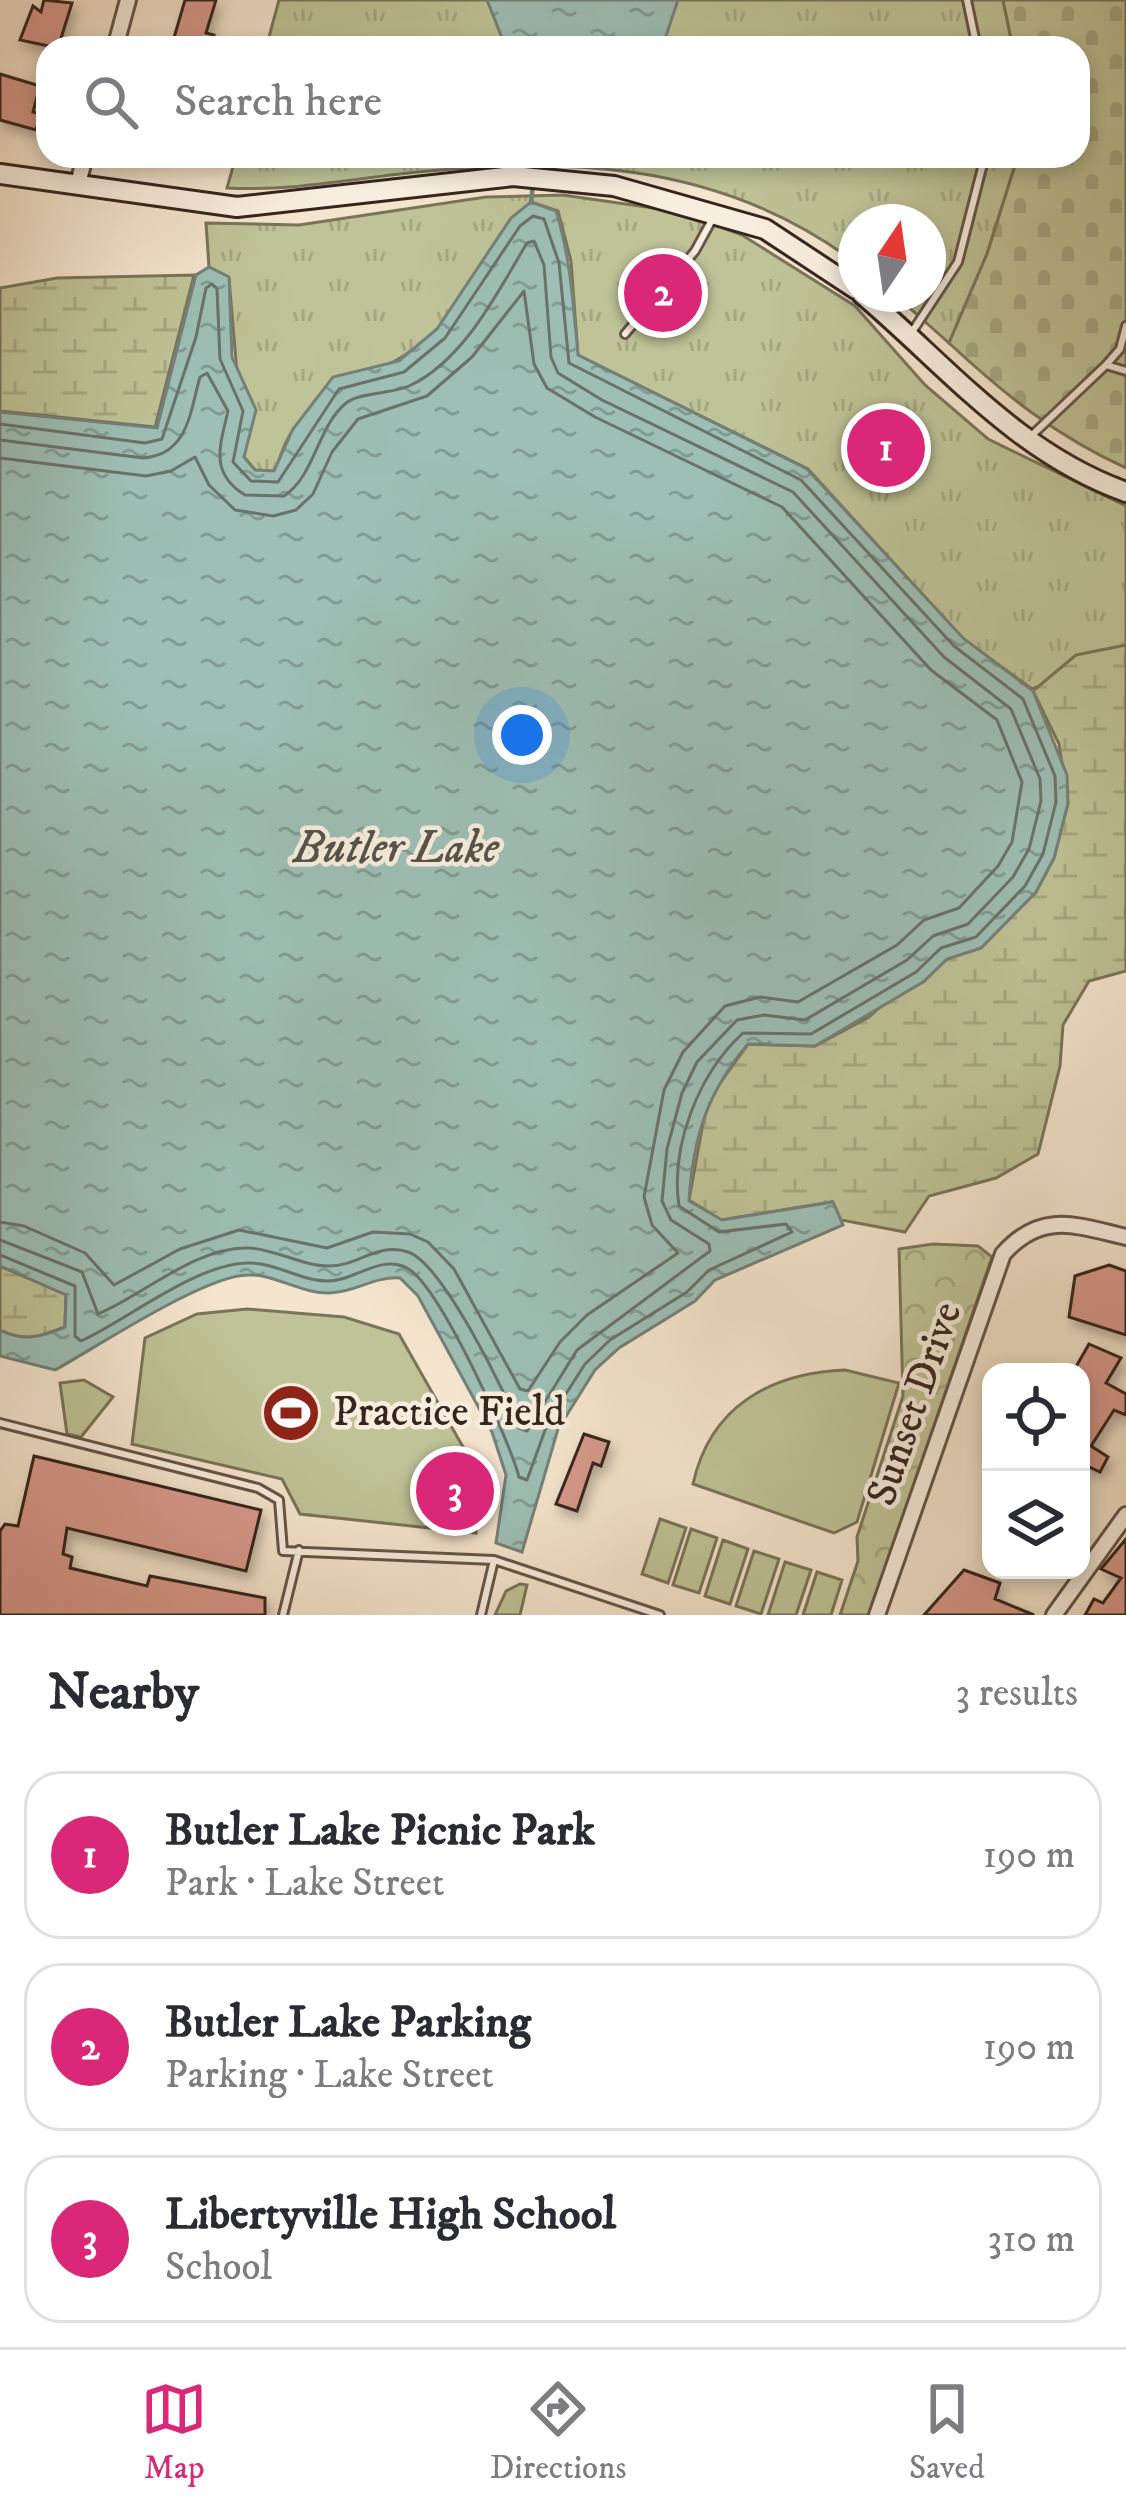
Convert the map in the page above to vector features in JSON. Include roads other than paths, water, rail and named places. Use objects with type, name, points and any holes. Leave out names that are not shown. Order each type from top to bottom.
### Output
[{"type":"street","points":[[118,36],[128,0]]},
{"type":"street","points":[[78,184],[82,168]]},
{"type":"street","points":[[0,174],[237,206],[513,176],[568,181],[664,196],[716,212],[786,240],[838,276]]},
{"type":"street","points":[[883,312],[977,404],[1026,441],[1126,492]]},
{"type":"street","name":"Sunset Drive","points":[[877,1615],[1003,1254],[1033,1227],[1052,1221],[1126,1237]]},
{"type":"street","points":[[1054,1615],[1126,1515]]},
{"type":"lane","points":[[967,0],[974,36]]},
{"type":"lane","points":[[910,335],[958,262],[982,168]]},
{"type":"lane","points":[[625,334],[695,251],[716,212]]},
{"type":"lane","points":[[1026,441],[1120,349],[1126,326]]},
{"type":"lane","points":[[1106,365],[1126,370]]},
{"type":"lane","points":[[0,1424],[257,1488],[279,1500],[283,1551],[494,1560],[660,1615]]},
{"type":"lane","points":[[284,1615],[299,1550]]},
{"type":"lane","points":[[481,1615],[494,1560]]},
{"type":"water","points":[[487,0],[678,0],[666,36],[501,36]]},
{"type":"water","name":"Butler Lake","points":[[531,202],[556,211],[568,264],[578,355],[807,469],[963,638],[1033,691],[1067,775],[1068,803],[1054,858],[1036,892],[981,948],[947,959],[923,982],[815,1046],[748,1044],[734,1062],[705,1117],[689,1201],[722,1220],[833,1202],[843,1225],[715,1280],[695,1301],[619,1348],[595,1370],[558,1429],[522,1552],[496,1543],[506,1475],[492,1432],[418,1296],[400,1278],[330,1293],[258,1276],[229,1278],[179,1299],[55,1370],[0,1356],[0,1330],[32,1337],[65,1327],[66,1295],[0,1266],[0,412],[157,428],[196,275],[209,267],[229,277],[232,357],[256,410],[244,457],[255,470],[274,471],[293,429],[333,377],[399,361],[437,329],[511,218]]},
{"type":"waterway","points":[[531,202],[533,184]]},
{"type":"place","name":"Butler Lake Parking","points":[[663,293]]},
{"type":"place","name":"Butler Lake Picnic Park","points":[[886,448]]},
{"type":"place","name":"Practice Field","points":[[291,1413]]},
{"type":"place","name":"Libertyville High School","points":[[455,1491]]}]
